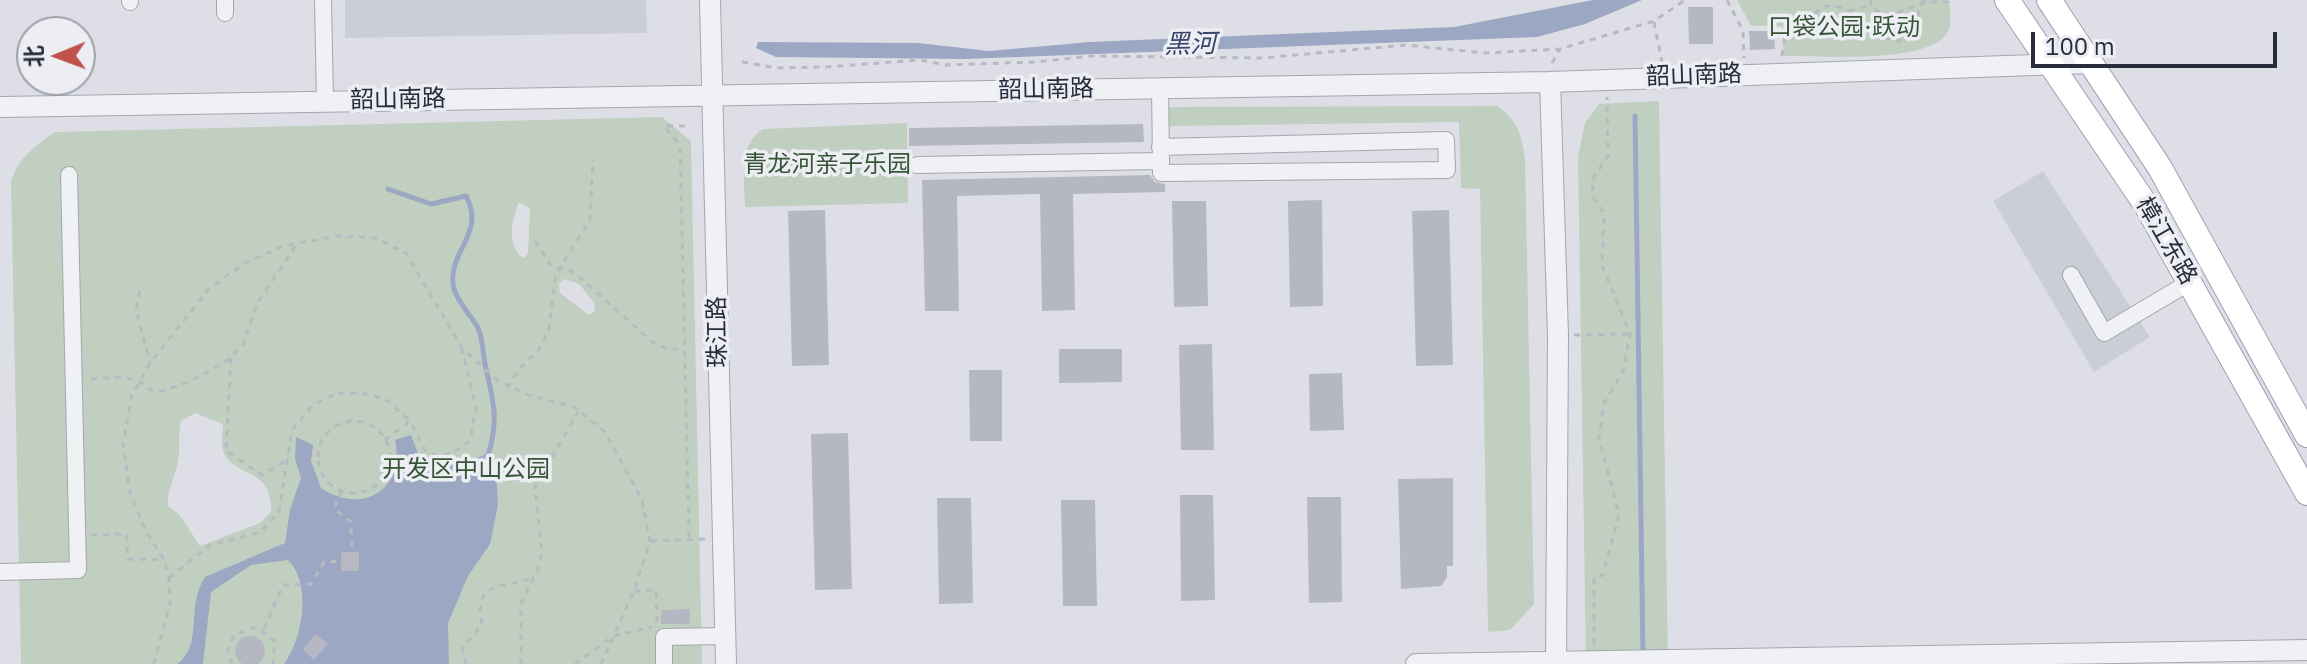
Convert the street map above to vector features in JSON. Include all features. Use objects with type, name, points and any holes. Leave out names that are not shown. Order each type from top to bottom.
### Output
[{"type":"main road","name":"樟江东路","points":[[2007,0],[2055,66],[2146,205],[2307,493]]},
{"type":"main road","name":"樟江东路","points":[[2049,0],[2160,168],[2307,435]]},
{"type":"street","points":[[323,0],[325,102]]},
{"type":"street","name":"珠江路","points":[[710,0],[726,664]]},
{"type":"street","name":"韶山南路","points":[[0,107],[1550,82],[2092,63]]},
{"type":"street","points":[[1550,82],[1558,335],[1556,663]]},
{"type":"street","points":[[917,165],[1161,154],[1446,140],[1447,170],[1161,173],[1161,154],[1160,88]]},
{"type":"street","points":[[0,572],[78,570],[69,175]]},
{"type":"street","points":[[2071,275],[2104,333],[2190,282]]},
{"type":"street","points":[[664,664],[664,637],[725,636]]},
{"type":"street","points":[[1416,664],[2307,650]]},
{"type":"path","points":[[742,62],[777,68],[920,60],[945,65],[1035,62],[1092,56],[1262,58],[1406,45],[1484,53],[1560,49],[1654,21],[1685,0]]},
{"type":"path","points":[[1727,0],[1743,31],[1744,74]]},
{"type":"path","points":[[1841,7],[1845,0]]},
{"type":"path","points":[[1881,14],[1893,15],[1925,1],[1954,2]]},
{"type":"path","points":[[1780,73],[1786,30],[1792,23],[1833,22],[1849,11],[1870,3],[1881,14],[1884,37],[1898,41],[1908,38],[1925,1]]},
{"type":"path","points":[[1806,22],[1819,7],[1831,4],[1849,11]]},
{"type":"path","points":[[1654,21],[1664,78]]},
{"type":"path","points":[[1604,660],[1594,577],[1603,575],[1619,514],[1599,439],[1604,403],[1623,372],[1630,334],[1602,265],[1604,213],[1593,197],[1592,180],[1608,156],[1607,80]]},
{"type":"path","points":[[685,126],[664,126],[680,145],[689,539]]},
{"type":"path","points":[[507,388],[519,369],[538,351],[549,329],[553,283],[590,221],[595,191],[593,160]]},
{"type":"path","points":[[154,664],[170,603],[169,578],[164,560],[130,493],[123,444],[132,395],[150,363],[209,289],[243,264],[296,244],[355,236],[375,238],[406,253],[462,348],[476,407],[470,441],[452,454],[436,456],[426,452],[410,421],[388,401],[370,394],[337,393],[301,415],[292,430],[279,512],[261,532],[210,545],[169,578]]},
{"type":"path","points":[[535,241],[552,267],[571,271],[583,280],[622,311],[652,342],[668,349],[684,349]]},
{"type":"path","points":[[75,379],[143,380],[152,391],[164,391],[188,382],[231,357],[243,345],[258,302],[296,244]]},
{"type":"path","points":[[140,291],[136,310],[150,363]]},
{"type":"path","points":[[1558,335],[1630,334]]},
{"type":"path","points":[[462,348],[507,388],[578,411],[605,432],[629,471],[642,500],[650,541],[634,591],[601,664]]},
{"type":"path","points":[[231,357],[226,451],[262,475],[285,461]]},
{"type":"path","points":[[521,664],[521,603],[534,577],[542,536],[535,487],[578,411]]},
{"type":"path","points":[[357,421],[378,430],[385,440],[390,460],[383,479],[366,491],[341,491],[326,480],[318,458],[325,436],[345,423],[357,421]]},
{"type":"path","points":[[385,440],[410,421]]},
{"type":"path","points":[[264,629],[283,585],[311,584],[324,562],[352,561],[351,522],[334,509],[341,491]]},
{"type":"path","points":[[77,536],[126,534],[128,559],[164,560]]},
{"type":"path","points":[[650,541],[723,538]]},
{"type":"path","points":[[466,664],[462,649],[482,624],[480,610],[483,596],[501,583],[523,582],[534,577]]},
{"type":"path","points":[[575,664],[613,636],[631,629],[657,627],[656,590],[634,591]]},
{"type":"path","points":[[231,664],[228,651],[234,635],[248,627],[264,629],[275,641],[273,664]]},
{"type":"shaded area","points":[[345,0],[646,0],[647,33],[345,38]]},
{"type":"shaded area","points":[[2043,171],[2150,337],[2094,372],[1993,201]]},
{"type":"green space","name":"口袋公园·跃动","points":[[1737,0],[1947,0],[1950,24],[1943,38],[1927,47],[1905,53],[1850,57],[1784,56],[1782,26],[1751,26]]},
{"type":"green space","points":[[1659,101],[1668,664],[1586,664],[1578,157],[1585,123],[1599,104]]},
{"type":"green space","points":[[1497,106],[1518,129],[1525,160],[1534,604],[1510,630],[1488,632],[1480,189],[1461,188],[1459,122],[1169,126],[1169,107]]},
{"type":"green space","name":"开发区中山公园","points":[[662,117],[691,141],[702,664],[21,664],[11,182],[23,159],[55,132]],"holes":[[[519,202],[530,208],[528,254],[523,258],[512,239]],[[565,279],[579,284],[595,304],[594,312],[589,315],[560,293],[559,283]],[[195,413],[223,424],[222,447],[228,459],[259,479],[270,497],[271,512],[260,523],[200,546],[179,514],[168,506],[178,461],[181,421]]]},
{"type":"green space","name":"青龙河亲子乐园","points":[[907,123],[908,203],[745,207],[746,154],[749,144],[763,129]]},
{"type":"water","name":"黑河","points":[[1593,0],[1642,0],[1585,24],[1537,37],[966,59],[776,57],[756,48],[758,42],[918,43],[989,51],[1089,42],[1454,27]]},
{"type":"water","points":[[411,435],[424,470],[466,461],[489,452],[496,472],[498,505],[490,544],[468,576],[448,623],[449,664],[284,664],[296,640],[302,611],[300,583],[288,560],[251,565],[211,592],[203,664],[177,664],[190,647],[196,601],[205,577],[285,543],[290,510],[301,478],[295,459],[296,437],[313,445],[311,461],[321,488],[352,499],[366,498],[387,485],[394,473],[395,440]]},
{"type":"building","points":[[1688,7],[1713,7],[1713,44],[1689,44]]},
{"type":"building","points":[[1749,31],[1774,31],[1775,49],[1750,50]]},
{"type":"building","points":[[1143,124],[1144,142],[909,146],[909,128]]},
{"type":"building","points":[[1150,175],[1155,182],[1165,184],[1165,192],[1073,194],[1075,310],[1042,311],[1040,194],[957,196],[959,311],[925,311],[922,180]]},
{"type":"building","points":[[1322,200],[1323,306],[1290,307],[1288,201]]},
{"type":"building","points":[[1172,201],[1206,201],[1208,306],[1174,307]]},
{"type":"building","points":[[825,210],[829,365],[792,366],[788,211]]},
{"type":"building","points":[[1449,210],[1453,365],[1416,366],[1412,211]]},
{"type":"building","points":[[1212,344],[1214,450],[1181,450],[1179,345]]},
{"type":"building","points":[[1059,349],[1122,349],[1122,382],[1059,383]]},
{"type":"building","points":[[969,370],[1002,370],[1002,441],[970,441]]},
{"type":"building","points":[[1342,373],[1344,430],[1310,431],[1309,374]]},
{"type":"building","points":[[848,433],[852,589],[815,590],[811,434]]},
{"type":"building","points":[[1453,478],[1453,566],[1447,566],[1447,577],[1441,586],[1401,589],[1398,479]]},
{"type":"building","points":[[1180,495],[1213,495],[1215,600],[1181,601]]},
{"type":"building","points":[[1307,497],[1341,497],[1342,602],[1309,603]]},
{"type":"building","points":[[937,498],[971,498],[973,603],[939,604]]},
{"type":"building","points":[[1061,500],[1095,500],[1097,606],[1063,606]]},
{"type":"building","points":[[341,552],[359,552],[359,571],[341,571]]},
{"type":"building","points":[[690,609],[690,624],[661,624],[661,610]]},
{"type":"building","points":[[316,634],[328,644],[314,660],[303,649]]},
{"type":"building","points":[[250,636],[261,640],[265,651],[261,662],[250,666],[239,662],[235,651],[239,640]]},
{"type":"waterway","points":[[1635,116],[1643,655]]},
{"type":"waterway","points":[[388,189],[431,204],[466,196],[471,209],[472,222],[453,276],[456,294],[477,326],[482,341],[494,410],[489,452]]}]
